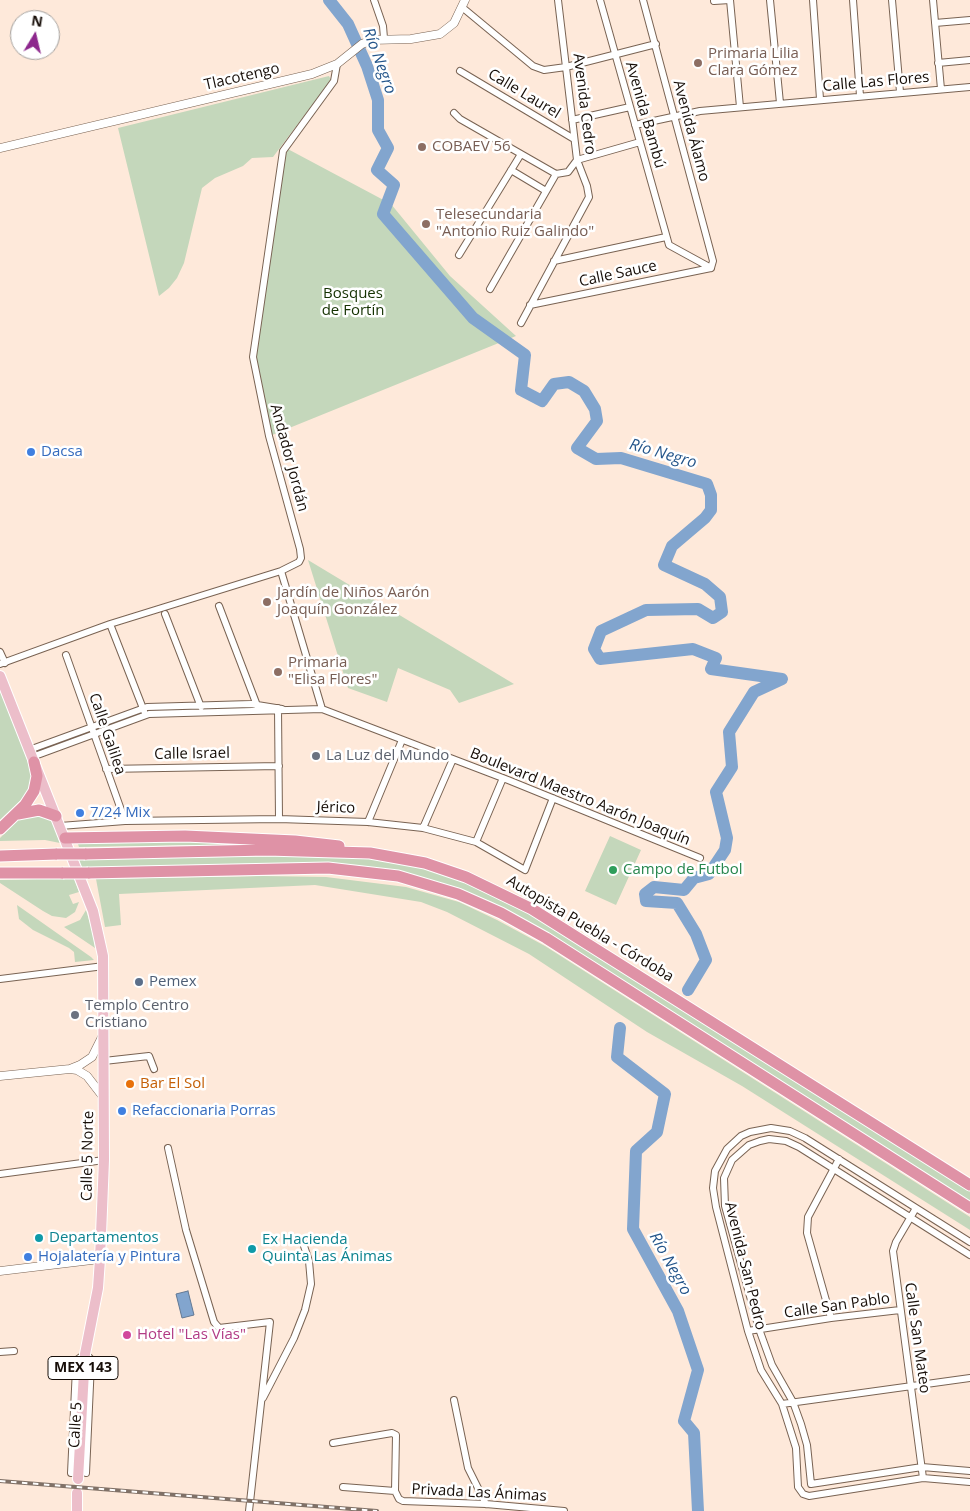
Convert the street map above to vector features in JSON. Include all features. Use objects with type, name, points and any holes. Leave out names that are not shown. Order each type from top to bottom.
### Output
[{"type":"highway","points":[[0,829],[15,815],[34,791],[37,776],[32,757]]},
{"type":"highway","points":[[15,815],[24,811],[39,810],[58,821]]},
{"type":"highway","points":[[65,838],[131,836],[295,841],[330,844],[370,853]]},
{"type":"highway","name":"Autopista Puebla - Córdoba","points":[[0,856],[268,850],[370,853],[425,863],[466,877],[532,909],[970,1185]]},
{"type":"highway","name":"Autopista Puebla - Córdoba","points":[[0,874],[328,868],[398,876],[458,894],[501,913],[546,938],[970,1208]]},
{"type":"main road","name":"MEX 143","points":[[0,676],[65,838]]},
{"type":"main road","name":"Calle 5 Norte","points":[[65,838],[97,923],[104,966],[104,1160],[100,1259],[98,1288],[85,1354],[78,1475]]},
{"type":"main road","points":[[77,1511],[78,1492]]},
{"type":"street","points":[[374,0],[383,26],[384,38]]},
{"type":"street","name":"Avenida Cedro","points":[[554,261],[589,197],[577,160],[558,0]]},
{"type":"street","name":"Avenida Bambú","points":[[600,0],[666,237]]},
{"type":"street","name":"Avenida Álamo","points":[[643,0],[713,261],[711,268]]},
{"type":"street","points":[[714,1],[730,0],[740,107]]},
{"type":"street","points":[[770,0],[780,103]]},
{"type":"street","points":[[813,0],[820,99]]},
{"type":"street","points":[[853,0],[860,96]]},
{"type":"street","points":[[892,0],[900,92]]},
{"type":"street","points":[[933,0],[941,89]]},
{"type":"street","points":[[464,4],[533,66],[544,70],[566,68],[656,44]]},
{"type":"street","name":"Tlacotengo","points":[[0,148],[312,74],[337,64],[362,44],[384,38],[411,39],[440,34],[454,23],[464,4]]},
{"type":"street","points":[[935,23],[970,20]]},
{"type":"street","points":[[938,63],[970,60]]},
{"type":"street","name":"Andador Jordán","points":[[2,664],[110,624],[281,571],[299,562],[301,555],[269,436],[252,357],[283,151],[334,81],[337,64]]},
{"type":"street","name":"Calle Laurel","points":[[460,71],[574,139]]},
{"type":"street","name":"Calle Las Flores","points":[[636,125],[674,116],[740,107],[970,87]]},
{"type":"street","points":[[572,120],[630,107]]},
{"type":"street","points":[[454,113],[460,119],[556,174],[568,172],[577,160],[640,142]]},
{"type":"street","points":[[459,254],[521,154]]},
{"type":"street","points":[[511,170],[546,191]]},
{"type":"street","points":[[490,289],[556,174]]},
{"type":"street","points":[[521,323],[554,261],[666,237],[669,245],[711,268]]},
{"type":"street","name":"Calle Sauce","points":[[530,305],[711,268]]},
{"type":"street","points":[[281,571],[322,708]]},
{"type":"street","points":[[219,606],[258,708]]},
{"type":"street","points":[[164,614],[203,713]]},
{"type":"street","points":[[110,624],[145,715]]},
{"type":"street","points":[[0,652],[2,664]]},
{"type":"street","name":"Calle Galilea","points":[[66,655],[126,821]]},
{"type":"street","name":"Boulevard Maestro Aarón Joaquín","points":[[32,757],[143,708],[200,705],[279,709],[322,708],[554,798],[700,858]]},
{"type":"street","name":"Boulevard Maestro Aarón Joaquín","points":[[93,730],[145,715],[203,713],[258,708]]},
{"type":"street","points":[[278,819],[279,709]]},
{"type":"street","points":[[368,822],[402,740]]},
{"type":"street","points":[[423,828],[453,759]]},
{"type":"street","name":"Calle Israel","points":[[106,769],[279,766]]},
{"type":"street","points":[[476,842],[503,778]]},
{"type":"street","name":"Jérico","points":[[58,821],[278,819],[368,822],[423,828],[476,842],[525,870],[554,798]]},
{"type":"street","points":[[0,979],[104,966]]},
{"type":"street","points":[[0,1076],[70,1069],[89,1060],[104,1035]]},
{"type":"street","points":[[104,1061],[148,1056],[154,1069]]},
{"type":"street","points":[[70,1069],[82,1072],[87,1076],[104,1098]]},
{"type":"street","name":"Avenida San Pedro","points":[[803,1494],[798,1487],[796,1448],[782,1404],[760,1370],[748,1332],[716,1207],[713,1188],[718,1162],[727,1149],[741,1136],[750,1132],[771,1128],[790,1131],[805,1138],[970,1242]]},
{"type":"street","name":"Avenida San Pedro","points":[[811,1484],[807,1445],[793,1402],[772,1365],[760,1330],[725,1206],[723,1189],[726,1169],[732,1160],[749,1145],[769,1139],[786,1141],[799,1147],[970,1255]]},
{"type":"street","points":[[168,1148],[186,1230],[214,1322],[219,1328],[270,1322],[249,1511]]},
{"type":"street","points":[[831,1318],[807,1233],[808,1217],[839,1159]]},
{"type":"street","points":[[0,1174],[104,1160]]},
{"type":"street","name":"Calle San Mateo","points":[[916,1208],[896,1242],[893,1251],[923,1478]]},
{"type":"street","points":[[261,1401],[294,1338],[305,1310],[311,1284],[308,1261],[302,1240]]},
{"type":"street","points":[[0,1270],[100,1259]]},
{"type":"street","name":"Calle San Pablo","points":[[748,1332],[831,1318],[900,1310]]},
{"type":"street","points":[[0,1352],[14,1351]]},
{"type":"street","points":[[782,1404],[970,1378]]},
{"type":"street","points":[[454,1400],[468,1468],[486,1504]]},
{"type":"street","name":"Privada Las Ánimas","points":[[333,1443],[392,1433],[396,1435],[395,1491],[399,1499],[403,1501],[486,1504],[564,1511]]},
{"type":"street","points":[[970,1471],[922,1468],[811,1484],[803,1494],[809,1496],[923,1478],[970,1482]]},
{"type":"street","points":[[343,1488],[395,1491]]},
{"type":"green space","points":[[329,76],[331,80],[273,157],[252,158],[243,166],[215,178],[202,188],[184,263],[177,278],[159,296],[118,128]]},
{"type":"green space","name":"Bosques de Fortín","points":[[284,147],[391,204],[450,276],[516,336],[272,435],[253,357]]},
{"type":"green space","points":[[308,560],[514,684],[459,703],[450,690],[398,668],[387,702],[348,688]]},
{"type":"green space","points":[[0,684],[31,771],[32,781],[30,788],[23,798],[0,820]]},
{"type":"green space","points":[[32,813],[51,817],[60,843],[45,840],[0,841],[0,838],[18,820]]},
{"type":"green space","name":"Campo de Futbol","points":[[610,836],[641,850],[616,905],[585,891]]},
{"type":"green space","points":[[181,840],[261,844],[79,847],[78,844],[84,842]]},
{"type":"green space","points":[[304,856],[370,858],[424,869],[463,881],[525,910],[970,1191],[970,1203],[520,918],[492,902],[459,889],[396,871],[345,864],[80,868],[77,859]]},
{"type":"green space","points":[[263,876],[326,877],[406,887],[459,902],[497,920],[545,946],[970,1217],[970,1230],[742,1086],[647,1032],[529,954],[447,912],[421,902],[315,885],[119,894],[121,925],[105,927],[96,879]]},
{"type":"green space","points":[[74,878],[79,892],[69,895],[73,904],[79,902],[75,912],[66,918],[52,916],[0,883],[0,880]]},
{"type":"green space","points":[[17,905],[94,960],[75,962],[74,952],[69,948],[33,930],[19,919]]},
{"type":"green space","points":[[86,910],[93,933],[95,948],[64,927],[80,920]]},
{"type":"water","points":[[188,1291],[194,1315],[182,1318],[176,1294]]},
{"type":"waterway","name":"Río Negro","points":[[329,0],[348,24],[367,66],[378,100],[378,130],[388,148],[377,170],[394,185],[383,214],[473,318],[525,355],[521,390],[542,401],[554,384],[569,382],[584,391],[595,409],[597,421],[577,448],[596,459],[621,458],[707,484],[711,495],[711,510],[705,518],[672,546],[664,565],[705,584],[720,597],[722,612],[713,618],[698,609],[646,610],[601,631],[594,649],[600,659],[693,649],[716,658],[711,669],[782,679],[754,692],[729,732],[732,767],[716,792],[727,838],[725,850],[709,874],[694,878],[684,890],[654,887],[645,894],[646,901],[677,903],[696,934],[706,960],[688,990]]},
{"type":"waterway","name":"Río Negro","points":[[620,1028],[617,1057],[665,1094],[657,1132],[636,1151],[633,1229],[678,1311],[698,1370],[684,1421],[694,1433],[698,1511]]},
{"type":"railway","points":[[0,1481],[377,1511]]},
{"type":"place","name":"Primaria Lilia Clara Gómez","points":[[698,63]]},
{"type":"place","name":"COBAEV 56","points":[[422,147]]},
{"type":"place","name":"Telesecundaria \"Antonio Ruiz Galindo\"","points":[[426,224]]},
{"type":"place","name":"Dacsa","points":[[31,452]]},
{"type":"place","name":"Jardín de Niños Aarón Joaquín González","points":[[267,602]]},
{"type":"place","name":"Primaria \"Elisa Flores\"","points":[[278,672]]},
{"type":"place","name":"La Luz del Mundo","points":[[316,756]]},
{"type":"place","name":"7/24 Mix","points":[[80,813]]},
{"type":"place","name":"Campo de Futbol","points":[[613,870]]},
{"type":"place","name":"Pemex","points":[[139,982]]},
{"type":"place","name":"Templo Centro Cristiano","points":[[75,1015]]},
{"type":"place","name":"Bar El Sol","points":[[130,1084]]},
{"type":"place","name":"Refaccionaria Porras","points":[[122,1111]]},
{"type":"place","name":"Departamentos","points":[[39,1238]]},
{"type":"place","name":"Ex Hacienda Quinta Las Ánimas","points":[[252,1249]]},
{"type":"place","name":"Hojalatería y Pintura","points":[[28,1257]]},
{"type":"place","name":"Hotel \"Las Vías\"","points":[[127,1335]]}]
